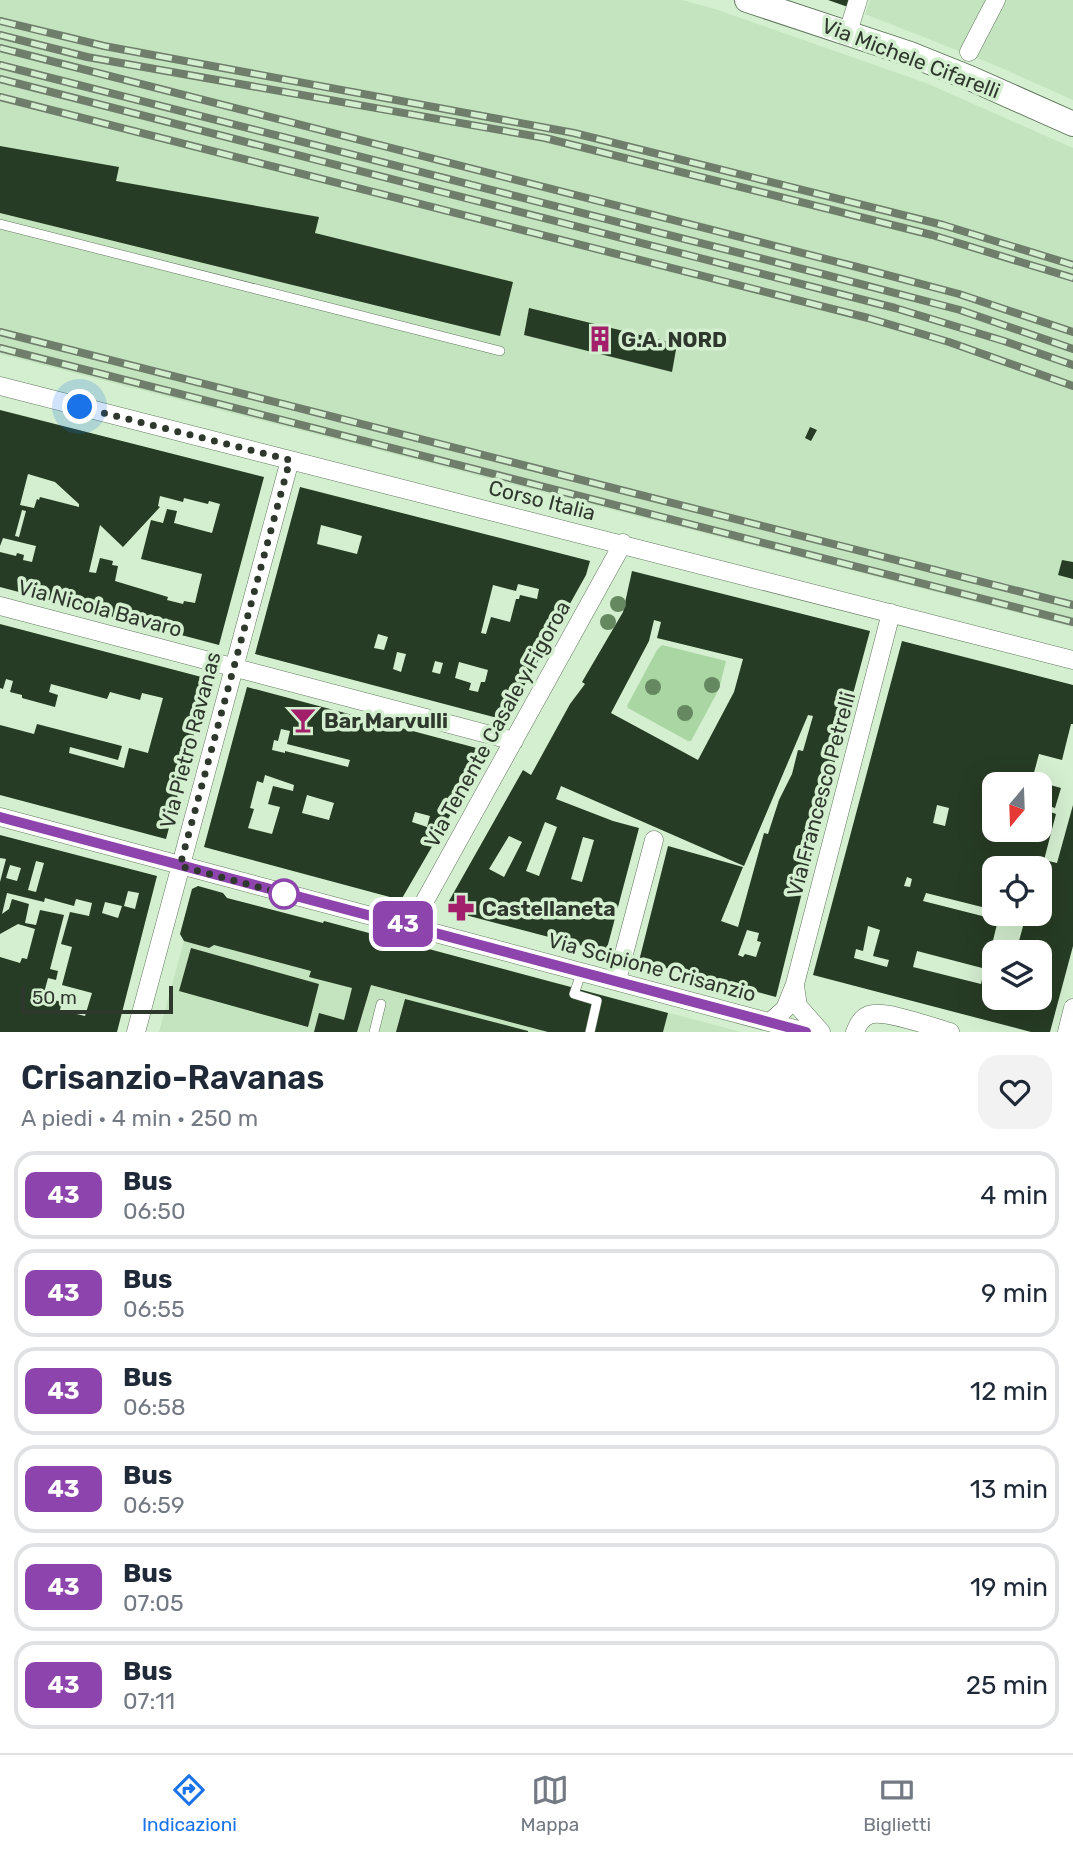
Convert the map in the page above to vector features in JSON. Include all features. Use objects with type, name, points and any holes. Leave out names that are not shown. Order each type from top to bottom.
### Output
[{"type":"main road","name":"Via Michele Cifarelli","points":[[747,0],[848,32],[972,79],[1073,124]]},
{"type":"street","points":[[848,32],[858,0]]},
{"type":"street","points":[[969,52],[996,0]]},
{"type":"street","name":"Corso Italia","points":[[0,386],[624,543],[1073,660]]},
{"type":"street","name":"Via Pietro Ravanas","points":[[136,1032],[290,460]]},
{"type":"street","name":"Via Tenente Casale y Figoroa","points":[[411,926],[624,543]]},
{"type":"street","name":"Via Nicola Bavaro","points":[[0,606],[514,741]]},
{"type":"street","name":"Via Francesco Petrelli","points":[[770,1022],[785,1009],[794,986],[891,613]]},
{"type":"street","name":"Via Scipione Crisanzio","points":[[0,817],[806,1032]]},
{"type":"street","points":[[617,981],[654,840]]},
{"type":"street","points":[[794,986],[798,1006],[821,1032]]},
{"type":"street","points":[[1067,1032],[1073,1008]]},
{"type":"street","points":[[855,1032],[859,1023],[867,1016],[882,1014],[950,1032]]},
{"type":"lane","points":[[0,224],[500,351]]},
{"type":"lane","points":[[582,971],[574,994],[597,1001],[590,1032]]},
{"type":"lane","points":[[374,1032],[381,1004]]},
{"type":"shaded area","points":[[0,0],[682,0],[718,10],[926,83],[1073,148],[1073,627],[0,354]]},
{"type":"shaded area","points":[[870,0],[1073,0],[1073,100],[997,66],[865,14]]},
{"type":"shaded area","points":[[662,645],[726,661],[719,689],[691,741],[627,706]]},
{"type":"shaded area","points":[[198,886],[223,893],[227,898],[323,923],[324,921],[741,1032],[159,1032],[184,941],[180,934],[192,889]]},
{"type":"building","points":[[828,0],[851,0],[848,7]]},
{"type":"building","points":[[0,146],[119,167],[116,181],[319,217],[315,233],[513,282],[500,336],[0,213]]},
{"type":"building","name":"G.A. NORD","points":[[529,308],[677,344],[672,372],[524,335]]},
{"type":"building","points":[[0,410],[264,477],[219,645],[0,587],[0,552],[24,555],[23,560],[32,562],[36,546],[3,538],[0,546]],"holes":[[[28,474],[55,482],[79,507],[40,497],[34,508],[20,505]],[[160,496],[183,502],[184,498],[220,504],[212,533],[174,523],[177,511],[167,509],[163,523],[151,520],[141,559],[202,574],[195,603],[184,601],[183,604],[167,600],[168,597],[115,581],[118,566],[112,565],[113,561],[100,558],[96,573],[89,572],[100,525],[123,547],[160,507]],[[22,510],[26,511],[19,537],[15,536]]]},
{"type":"building","points":[[810,427],[817,430],[811,441],[805,438]]},
{"type":"building","points":[[300,487],[590,561],[586,575],[505,720],[255,654]],"holes":[[[321,525],[362,536],[357,554],[317,544]],[[518,584],[539,589],[537,599],[520,595],[519,599],[516,599],[510,622],[491,617],[486,634],[481,633],[493,585],[516,591]],[[378,634],[388,637],[384,650],[374,648]],[[397,652],[406,654],[401,672],[393,669]],[[435,661],[443,663],[440,674],[432,672]],[[459,662],[488,670],[485,682],[481,682],[478,692],[469,690],[471,683],[455,678]]]},
{"type":"building","points":[[1062,560],[1073,562],[1073,579],[1058,575]]},
{"type":"building","points":[[632,571],[870,631],[776,997],[639,961],[668,846],[743,867],[721,921],[738,927],[764,833],[768,834],[779,800],[792,774],[798,750],[803,751],[813,716],[808,715],[744,866],[561,786],[556,799],[639,828],[606,952],[454,912],[449,901],[523,770],[531,775],[570,704],[585,684],[582,682],[623,612]],"holes":[[[654,620],[661,622],[657,638],[743,659],[734,692],[698,760],[611,713],[649,641]],[[545,822],[557,827],[539,876],[526,871]],[[509,836],[522,842],[504,877],[489,869]],[[583,837],[594,840],[582,882],[571,879]],[[747,930],[759,933],[757,941],[761,942],[756,957],[745,954],[743,957],[738,955]]]},
{"type":"building","points":[[0,624],[209,679],[166,839],[0,795],[0,725],[34,734],[37,724],[122,746],[118,760],[70,747],[69,753],[124,768],[129,748],[148,753],[163,698],[142,693],[140,700],[110,692],[107,699],[51,684],[49,692],[58,695],[55,707],[22,698],[22,695],[10,692],[13,681],[6,679],[3,689],[0,688]]},
{"type":"building","points":[[902,641],[1073,685],[1073,724],[1062,760],[1039,754],[1034,772],[982,772],[982,842],[1049,842],[1045,856],[982,856],[982,907],[926,893],[923,901],[982,916],[982,926],[997,926],[993,940],[982,940],[982,968],[917,951],[913,967],[981,984],[982,980],[982,1010],[1052,1010],[1052,940],[1019,940],[1023,926],[1052,926],[1052,862],[1057,863],[1073,805],[1073,946],[1050,1032],[1031,1032],[813,975]],"holes":[[[937,805],[949,808],[945,826],[933,823]],[[907,877],[912,879],[910,887],[904,886]],[[868,926],[880,930],[873,956],[889,960],[887,967],[854,958],[856,949],[863,951]]]},
{"type":"building","points":[[247,687],[484,750],[481,762],[401,900],[204,847]],"holes":[[[281,729],[290,731],[287,744],[350,760],[348,767],[272,750],[274,740],[278,741]],[[265,775],[294,785],[293,791],[273,786],[268,804],[280,807],[272,834],[248,828],[254,809],[250,808],[257,781],[263,783]],[[307,795],[334,803],[329,820],[302,813]],[[415,812],[430,816],[427,827],[412,822]]]},
{"type":"building","points":[[1052,786],[1061,788],[1055,808],[1052,807]]},
{"type":"building","points":[[1052,813],[1056,814],[1052,829]]},
{"type":"building","points":[[0,835],[157,876],[117,1032],[0,1032],[0,957],[20,963],[22,958],[27,959],[35,929],[18,924],[0,934],[0,882],[6,859],[0,858]],"holes":[[[36,861],[44,863],[36,892],[28,890]],[[10,865],[21,868],[17,881],[6,878]],[[128,891],[139,893],[135,909],[124,906]],[[7,893],[44,902],[45,898],[74,906],[76,899],[92,903],[89,916],[70,912],[61,944],[72,947],[62,985],[92,993],[85,1016],[60,1010],[62,1002],[50,999],[48,1006],[41,1004],[48,978],[56,980],[58,971],[50,969],[64,915],[40,910],[36,925],[25,923],[29,904],[12,899],[9,909],[2,914]],[[105,902],[122,906],[118,918],[102,913]]]},
{"type":"building","points":[[198,886],[223,893],[227,898],[323,923],[324,921],[668,1013],[663,1032],[548,1032],[371,985],[357,1032],[314,1032],[319,1013],[344,1020],[352,988],[309,977],[311,971],[214,945],[209,948],[184,941],[180,934],[192,889]]},
{"type":"building","points":[[191,948],[319,984],[308,1027],[179,991]]},
{"type":"building","points":[[405,999],[528,1031],[528,1032],[396,1032]]},
{"type":"railway","points":[[0,21],[104,46],[574,133],[943,225],[1073,265]]},
{"type":"railway","points":[[0,35],[87,57],[545,138],[932,235],[1073,278]]},
{"type":"railway","points":[[0,48],[857,267],[959,294],[1073,332]]},
{"type":"railway","points":[[0,65],[960,310],[1073,349]]},
{"type":"railway","points":[[0,79],[895,308],[1073,365]]},
{"type":"railway","points":[[0,97],[868,318],[949,342],[1073,386]]},
{"type":"railway","points":[[0,332],[1073,605]]},
{"type":"railway","points":[[0,348],[1073,622]]},
{"type":"bus line","name":"43","points":[[0,817],[806,1032]]},
{"type":"place","name":"G.A. NORD","points":[[600,339]]},
{"type":"place","name":"Bar Marvulli","points":[[303,720]]},
{"type":"place","name":"Castellaneta","points":[[461,908]]},
{"type":"route","points":[[80,407],[290,460],[180,866],[284,894]]}]
